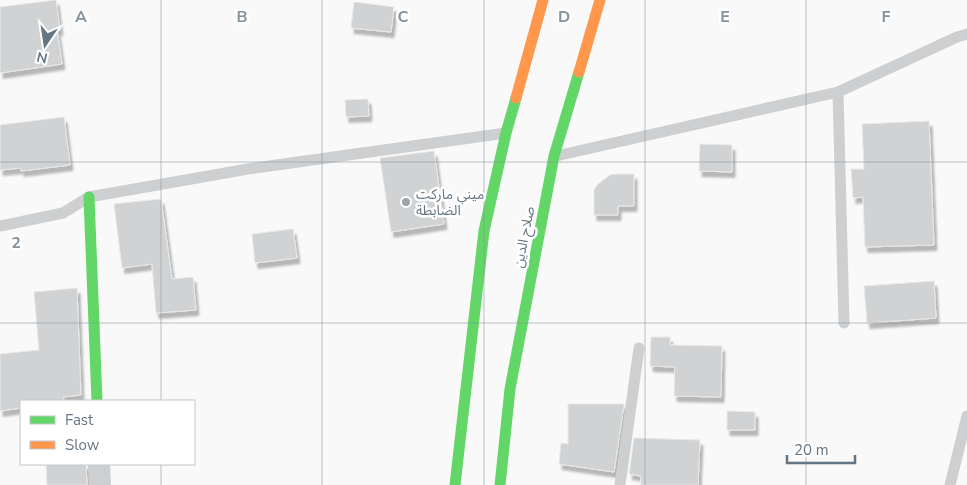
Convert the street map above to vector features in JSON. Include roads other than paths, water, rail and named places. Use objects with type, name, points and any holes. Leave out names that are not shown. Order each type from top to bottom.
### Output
[{"type":"main road","points":[[456,485],[484,232],[506,133],[543,0]]},
{"type":"main road","name":"صلاح الدين","points":[[500,485],[510,389],[554,156],[600,0]]},
{"type":"main road","points":[[89,197],[97,400]]},
{"type":"street","points":[[99,465],[100,485]]},
{"type":"lane","points":[[554,156],[838,92],[957,36],[967,34]]},
{"type":"lane","points":[[838,92],[844,323]]},
{"type":"lane","points":[[0,226],[63,213],[89,197],[248,169],[506,133]]},
{"type":"lane","points":[[620,485],[639,348]]},
{"type":"lane","points":[[950,485],[967,416]]},
{"type":"place","name":"ميني ماركت الضابطة","points":[[406,202]]}]
